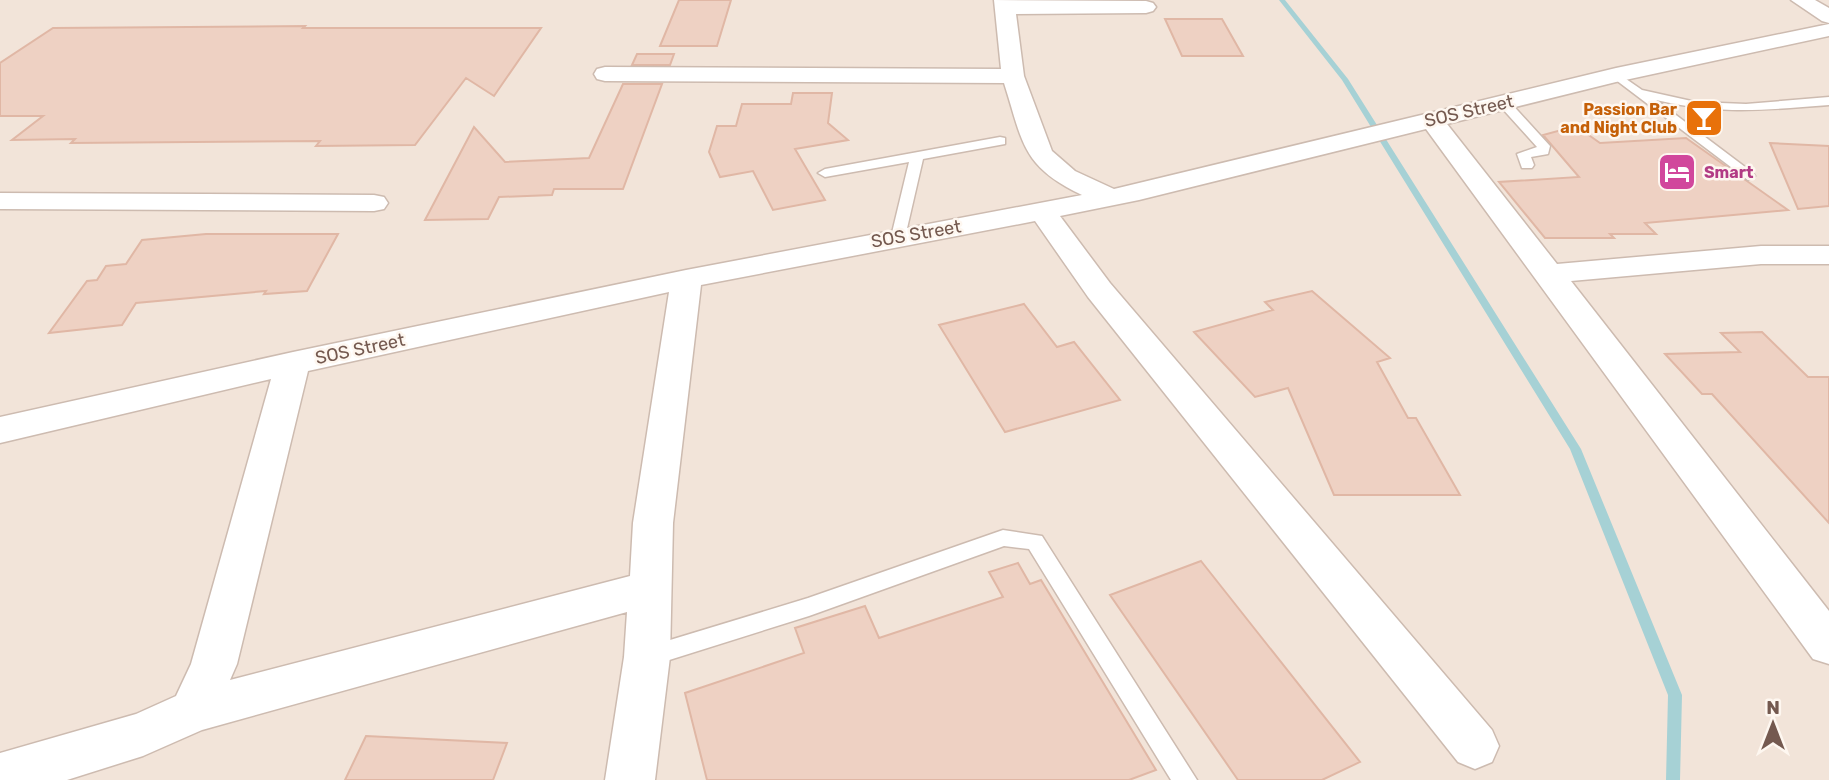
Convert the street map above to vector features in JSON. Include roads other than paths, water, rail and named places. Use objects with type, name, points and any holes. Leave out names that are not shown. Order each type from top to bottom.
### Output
[{"type":"street","points":[[1801,0],[1829,17]]},
{"type":"street","points":[[1112,198],[1066,177],[1040,154],[1013,76],[1005,4],[1146,7]]},
{"type":"street","name":"SOS Street","points":[[0,430],[293,363],[686,279],[1112,198],[1616,75],[1829,30]]},
{"type":"street","points":[[605,74],[1013,76]]},
{"type":"street","points":[[1432,119],[1829,645]]},
{"type":"street","points":[[0,201],[374,202]]},
{"type":"street","points":[[1042,211],[1099,290],[1475,746]]},
{"type":"street","points":[[1549,275],[1761,255],[1829,255]]},
{"type":"street","points":[[630,780],[648,657],[653,523],[686,279]]},
{"type":"street","points":[[193,711],[214,664],[293,363]]},
{"type":"street","points":[[0,776],[143,734],[193,711],[650,589]]},
{"type":"lane","points":[[1616,75],[1748,176]]},
{"type":"lane","points":[[1642,93],[1696,106],[1746,108],[1829,100]]},
{"type":"lane","points":[[1504,103],[1544,146],[1543,151],[1522,154],[1527,165]]},
{"type":"lane","points":[[825,173],[1000,141]]},
{"type":"lane","points":[[898,237],[917,156]]},
{"type":"lane","points":[[648,657],[809,607],[1003,538],[1035,542],[1185,780]]},
{"type":"waterway","points":[[1282,0],[1345,79],[1575,449],[1675,695],[1673,780]]},
{"type":"place","name":"Passion Bar and Night Club","points":[[1704,118]]},
{"type":"place","name":"Smart","points":[[1677,172]]}]
